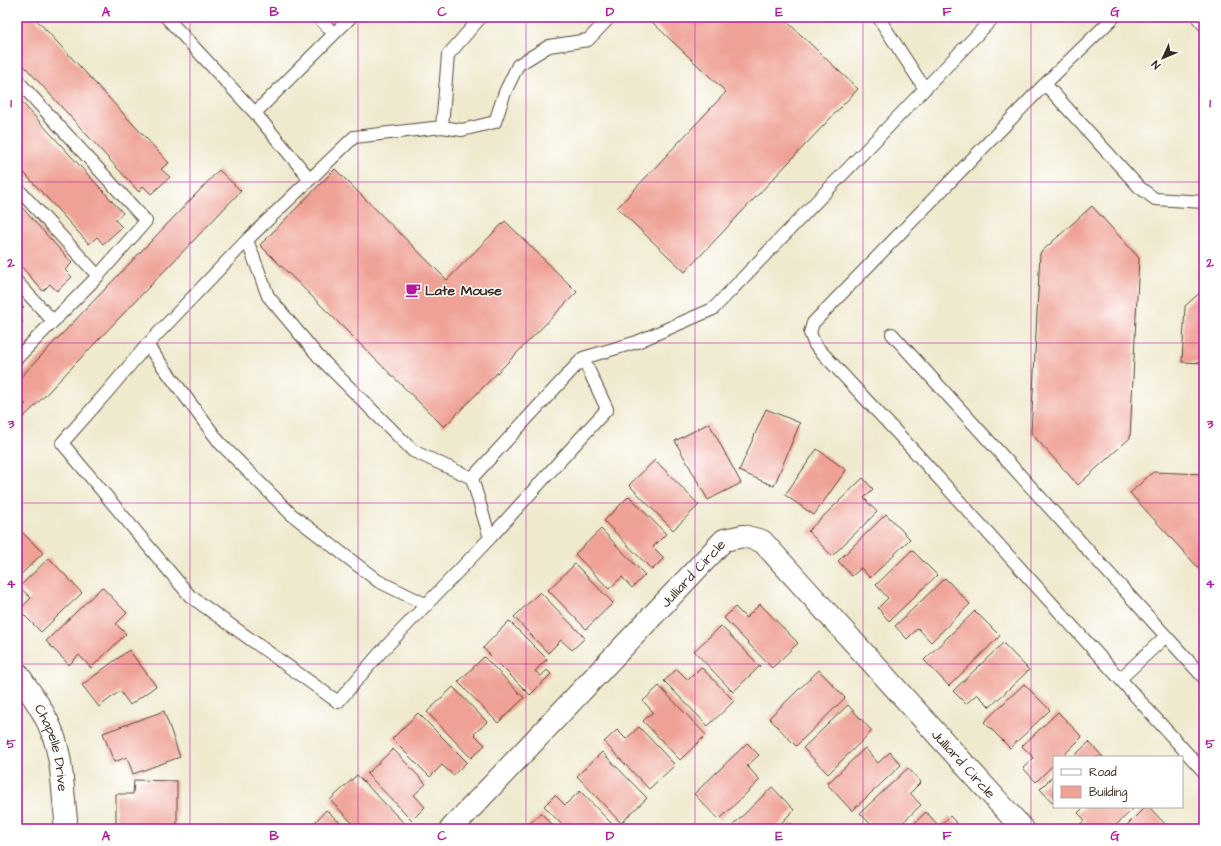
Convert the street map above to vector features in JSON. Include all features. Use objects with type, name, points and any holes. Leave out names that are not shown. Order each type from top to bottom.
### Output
[{"type":"street","name":"Julliard Circle","points":[[450,829],[724,540],[743,536],[762,542],[1023,829]]},
{"type":"street","name":"Chapelle Drive","points":[[17,673],[46,718],[58,751],[66,819],[64,829]]},
{"type":"lane","points":[[166,17],[256,113],[310,179]]},
{"type":"lane","points":[[318,17],[334,34]]},
{"type":"lane","points":[[256,113],[351,17]]},
{"type":"lane","points":[[442,127],[448,55],[481,17]]},
{"type":"lane","points":[[583,358],[607,410],[490,538],[379,654],[338,702],[190,596],[62,443],[147,345],[247,240],[354,137],[442,127],[462,130],[495,122],[504,92],[518,65],[549,46],[588,40],[610,17]]},
{"type":"lane","points":[[878,17],[925,89]]},
{"type":"lane","points":[[472,478],[583,358],[637,342],[713,309],[994,17]]},
{"type":"lane","points":[[1114,17],[1045,84],[813,323],[810,333],[815,345],[920,458],[1204,772]]},
{"type":"lane","points":[[1197,17],[1204,25]]},
{"type":"lane","points":[[17,80],[146,220],[98,276],[17,358]]},
{"type":"lane","points":[[1045,84],[1139,187],[1155,199],[1204,202]]},
{"type":"lane","points":[[17,188],[98,276]]},
{"type":"lane","points":[[247,240],[268,296],[320,357],[413,451],[472,478],[490,538]]},
{"type":"lane","points":[[17,282],[53,321]]},
{"type":"lane","points":[[892,334],[1204,678]]},
{"type":"lane","points":[[147,345],[220,443],[291,514],[378,581],[427,605]]},
{"type":"lane","points":[[1120,679],[1166,636]]},
{"type":"building","points":[[17,17],[34,17],[169,163],[161,169],[170,177],[151,194],[143,186],[139,192],[17,58]]},
{"type":"building","points":[[658,17],[782,17],[858,89],[685,272],[617,208],[726,92],[653,23]]},
{"type":"building","points":[[17,97],[123,213],[115,220],[122,227],[103,244],[97,237],[89,244],[17,165]]},
{"type":"building","points":[[335,169],[447,280],[505,221],[577,292],[444,427],[260,245]]},
{"type":"building","points":[[219,170],[241,191],[17,423],[17,405],[21,409],[26,404],[17,396],[17,381]]},
{"type":"building","points":[[17,202],[72,263],[65,270],[72,277],[57,291],[50,284],[43,291],[17,262]]},
{"type":"building","points":[[1092,206],[1139,258],[1130,438],[1078,485],[1031,433],[1040,253]]},
{"type":"building","points":[[1204,289],[1204,363],[1182,362],[1185,306]]},
{"type":"building","points":[[17,300],[24,307],[17,314]]},
{"type":"building","points":[[17,315],[23,322],[17,327]]},
{"type":"building","points":[[766,409],[800,423],[774,486],[739,471]]},
{"type":"building","points":[[709,423],[741,483],[708,500],[675,441]]},
{"type":"building","points":[[817,449],[846,470],[814,515],[785,495]]},
{"type":"building","points":[[655,460],[699,505],[673,530],[629,485]]},
{"type":"building","points":[[1153,472],[1204,474],[1204,574],[1130,493]]},
{"type":"building","points":[[863,478],[873,489],[864,498],[877,512],[832,556],[808,531]]},
{"type":"building","points":[[629,496],[666,534],[653,547],[664,558],[652,570],[604,521]]},
{"type":"building","points":[[886,514],[910,539],[870,578],[861,568],[852,576],[838,561]]},
{"type":"building","points":[[17,527],[43,553],[17,578]]},
{"type":"building","points":[[601,529],[645,575],[632,588],[622,577],[609,589],[575,554]]},
{"type":"building","points":[[912,550],[937,575],[889,621],[878,608],[888,598],[876,585]]},
{"type":"building","points":[[49,558],[82,593],[41,632],[19,610],[31,598],[19,587]]},
{"type":"building","points":[[575,564],[613,603],[586,629],[548,590]]},
{"type":"building","points":[[945,578],[970,604],[931,642],[918,628],[907,639],[895,626]]},
{"type":"building","points":[[102,587],[127,613],[116,624],[126,634],[91,668],[79,655],[69,665],[46,641]]},
{"type":"building","points":[[540,592],[585,638],[572,650],[561,640],[548,653],[514,617]]},
{"type":"building","points":[[760,604],[798,643],[772,668],[724,618],[735,607],[746,618]]},
{"type":"building","points":[[975,611],[1000,636],[949,686],[924,660]]},
{"type":"building","points":[[509,621],[547,659],[535,671],[541,676],[547,670],[551,674],[530,695],[483,648]]},
{"type":"building","points":[[721,626],[760,666],[733,692],[694,651]]},
{"type":"building","points":[[1003,643],[1029,670],[990,707],[977,694],[966,704],[953,691]]},
{"type":"building","points":[[129,650],[156,686],[130,705],[120,691],[99,707],[82,685]]},
{"type":"building","points":[[484,657],[524,698],[498,723],[458,682]]},
{"type":"building","points":[[701,667],[734,701],[708,726],[664,681],[677,669],[688,680]]},
{"type":"building","points":[[819,670],[845,698],[796,746],[769,718]]},
{"type":"building","points":[[1024,684],[1050,710],[1010,748],[984,722]]},
{"type":"building","points":[[659,686],[706,735],[680,760],[643,721],[653,712],[643,701]]},
{"type":"building","points":[[453,687],[487,722],[474,734],[485,745],[471,758],[427,712]]},
{"type":"building","points":[[848,705],[872,731],[828,774],[803,748]]},
{"type":"building","points":[[164,711],[180,757],[133,774],[127,757],[114,762],[103,733]]},
{"type":"building","points":[[1058,712],[1082,737],[1063,756],[1053,756],[1053,765],[1036,782],[1023,768],[1034,758],[1022,746]]},
{"type":"building","points":[[418,713],[467,762],[453,775],[442,765],[430,777],[392,739]]},
{"type":"building","points":[[639,727],[675,765],[649,789],[604,742],[617,730],[626,739]]},
{"type":"building","points":[[1089,742],[1102,756],[1074,756]]},
{"type":"building","points":[[747,743],[759,755],[747,766],[760,780],[719,820],[694,794]]},
{"type":"building","points":[[865,748],[878,763],[890,752],[901,765],[852,811],[827,784]]},
{"type":"building","points":[[393,749],[426,784],[414,795],[425,807],[412,820],[367,774]]},
{"type":"building","points":[[602,752],[647,798],[621,823],[577,776]]},
{"type":"building","points":[[908,768],[921,782],[910,793],[921,805],[896,829],[875,829],[860,813]]},
{"type":"building","points":[[357,775],[406,825],[401,829],[384,829],[382,827],[380,829],[358,829],[330,800]]},
{"type":"building","points":[[1053,776],[1052,802],[1040,789]]},
{"type":"building","points":[[134,780],[177,781],[177,826],[116,825],[116,794],[133,794]]},
{"type":"building","points":[[772,787],[794,810],[775,829],[729,829]]},
{"type":"building","points":[[580,791],[615,827],[612,829],[566,829],[544,806],[555,795],[565,805]]},
{"type":"building","points":[[1083,808],[1134,808],[1112,829],[1079,829],[1077,827],[1085,820],[1078,813]]},
{"type":"building","points":[[1144,808],[1150,808],[1170,829],[1123,829]]},
{"type":"building","points":[[326,810],[347,829],[309,829]]},
{"type":"building","points":[[926,812],[939,826],[950,816],[960,827],[958,829],[908,829]]},
{"type":"building","points":[[541,813],[556,829],[524,829]]},
{"type":"building","points":[[791,823],[797,829],[785,829]]},
{"type":"place","name":"Late Mouse","points":[[413,290]]}]
